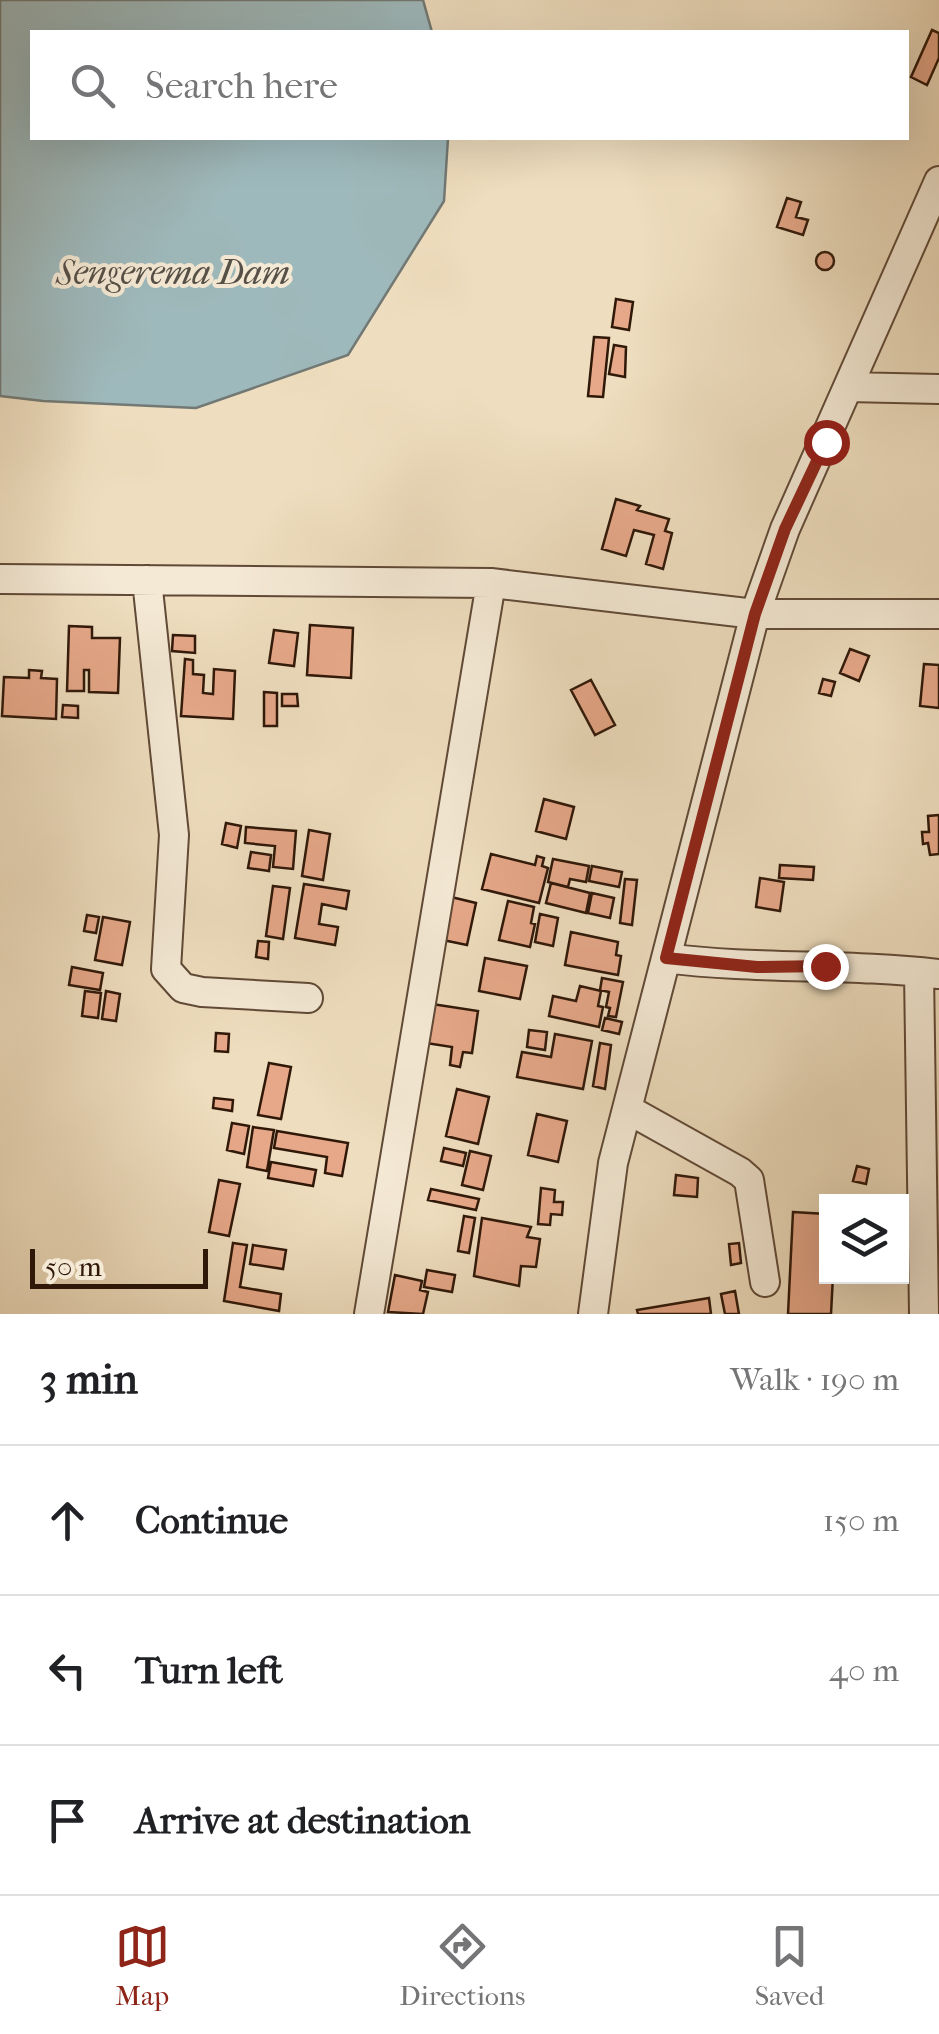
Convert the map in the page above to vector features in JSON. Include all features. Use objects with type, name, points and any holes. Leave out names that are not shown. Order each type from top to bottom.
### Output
[{"type":"street","points":[[593,1314],[613,1164],[755,614],[785,529],[939,180]]},
{"type":"street","points":[[848,387],[939,389]]},
{"type":"street","points":[[0,579],[491,583],[755,614],[939,614]]},
{"type":"street","points":[[147,580],[174,835],[166,970],[184,988],[202,992],[308,998]]},
{"type":"street","points":[[369,1314],[491,583]]},
{"type":"street","points":[[666,958],[757,967],[838,966],[929,973],[930,1202],[924,1314]]},
{"type":"street","points":[[627,1109],[749,1180],[764,1282]]},
{"type":"water","name":"Sengerema Dam","points":[[0,0],[423,0],[431,30],[30,30],[30,140],[448,140],[444,201],[348,355],[196,408],[0,396]]},
{"type":"building","points":[[932,30],[939,33],[939,58],[927,85],[911,77]]},
{"type":"building","points":[[787,198],[801,202],[796,217],[808,220],[803,235],[777,227]]},
{"type":"building","points":[[825,252],[834,261],[825,270],[816,261]]},
{"type":"building","points":[[616,299],[633,302],[629,330],[612,327]]},
{"type":"building","points":[[594,337],[609,338],[603,397],[588,396]]},
{"type":"building","points":[[614,345],[626,347],[625,377],[609,374]]},
{"type":"building","points":[[616,499],[669,519],[665,531],[672,533],[663,569],[646,564],[654,535],[634,530],[626,556],[602,549]]},
{"type":"building","points":[[310,625],[353,628],[351,678],[307,675]]},
{"type":"building","points":[[69,626],[92,627],[92,638],[120,638],[118,693],[89,692],[89,670],[84,670],[84,691],[67,691]]},
{"type":"building","points":[[274,630],[298,633],[294,666],[269,663]]},
{"type":"building","points":[[173,635],[195,636],[195,653],[172,651]]},
{"type":"building","points":[[850,649],[869,656],[859,681],[840,673]]},
{"type":"building","points":[[185,659],[193,660],[193,674],[204,675],[203,693],[213,694],[214,669],[235,671],[233,719],[181,716]]},
{"type":"building","points":[[924,664],[939,665],[939,708],[920,706]]},
{"type":"building","points":[[29,670],[42,671],[41,678],[57,679],[56,719],[2,716],[4,677],[29,678]]},
{"type":"building","points":[[823,679],[835,682],[831,696],[819,693]]},
{"type":"building","points":[[591,680],[615,725],[595,735],[571,690]]},
{"type":"building","points":[[264,692],[277,693],[277,726],[264,726]]},
{"type":"building","points":[[282,694],[297,694],[298,706],[282,706]]},
{"type":"building","points":[[63,705],[78,706],[78,718],[62,717]]},
{"type":"building","points":[[544,799],[574,807],[566,839],[536,831]]},
{"type":"building","points":[[939,815],[939,854],[930,855],[922,832],[929,832],[928,816]]},
{"type":"building","points":[[226,823],[241,826],[237,848],[222,844]]},
{"type":"building","points":[[246,827],[296,831],[293,869],[273,867],[275,846],[245,843]]},
{"type":"building","points":[[309,830],[330,834],[323,880],[302,876]]},
{"type":"building","points":[[251,852],[271,855],[269,871],[248,868]]},
{"type":"building","points":[[491,854],[535,865],[537,856],[544,858],[542,866],[548,868],[539,903],[482,889]]},
{"type":"building","points":[[553,859],[589,866],[586,882],[570,879],[568,887],[548,882]]},
{"type":"building","points":[[780,865],[814,867],[813,880],[779,878]]},
{"type":"building","points":[[592,866],[622,872],[619,887],[589,881]]},
{"type":"building","points":[[760,878],[784,882],[780,911],[756,907]]},
{"type":"building","points":[[625,879],[637,880],[632,925],[620,923]]},
{"type":"building","points":[[551,883],[590,893],[586,913],[546,903]]},
{"type":"building","points":[[304,884],[349,891],[346,909],[322,904],[319,924],[338,927],[335,945],[295,938]]},
{"type":"building","points":[[273,886],[290,888],[283,939],[266,936]]},
{"type":"building","points":[[592,893],[614,898],[610,918],[588,913]]},
{"type":"building","points":[[447,896],[476,903],[467,945],[438,939]]},
{"type":"building","points":[[508,901],[534,907],[530,947],[499,940]]},
{"type":"building","points":[[540,914],[558,918],[553,946],[535,942]]},
{"type":"building","points":[[87,915],[99,917],[96,933],[84,931]]},
{"type":"building","points":[[103,917],[130,922],[122,965],[95,960]]},
{"type":"building","points":[[571,932],[618,942],[618,975],[565,965]]},
{"type":"building","points":[[258,941],[269,942],[268,959],[256,957]]},
{"type":"building","points":[[485,958],[527,966],[520,999],[479,991]]},
{"type":"building","points":[[72,967],[103,973],[100,990],[69,985]]},
{"type":"building","points":[[602,978],[623,982],[616,1017],[608,1016],[609,992],[600,990]]},
{"type":"building","points":[[580,986],[601,991],[599,1027],[549,1016],[553,996],[576,1001]]},
{"type":"building","points":[[85,991],[101,993],[98,1018],[82,1016]]},
{"type":"building","points":[[106,991],[120,994],[116,1021],[102,1019]]},
{"type":"building","points":[[432,1004],[478,1011],[472,1053],[463,1052],[460,1067],[450,1065],[452,1047],[426,1043]]},
{"type":"building","points":[[605,1018],[622,1022],[619,1034],[602,1030]]},
{"type":"building","points":[[529,1030],[547,1032],[545,1050],[527,1047]]},
{"type":"building","points":[[216,1033],[229,1034],[228,1052],[215,1051]]},
{"type":"building","points":[[555,1034],[592,1041],[583,1089],[517,1077],[522,1052],[551,1057]]},
{"type":"building","points":[[600,1043],[611,1045],[605,1089],[593,1086]]},
{"type":"building","points":[[269,1063],[291,1067],[281,1119],[258,1115]]},
{"type":"building","points":[[457,1089],[489,1097],[478,1144],[446,1136]]},
{"type":"building","points":[[214,1098],[233,1100],[232,1111],[213,1108]]},
{"type":"building","points":[[537,1114],[567,1121],[558,1162],[528,1155]]},
{"type":"building","points":[[232,1123],[249,1126],[244,1154],[227,1150]]},
{"type":"building","points":[[253,1127],[274,1130],[267,1171],[247,1167]]},
{"type":"building","points":[[277,1131],[348,1143],[342,1176],[325,1173],[327,1157],[274,1148]]},
{"type":"building","points":[[444,1148],[466,1153],[463,1166],[441,1161]]},
{"type":"building","points":[[470,1151],[491,1156],[483,1190],[462,1185]]},
{"type":"building","points":[[271,1162],[316,1170],[313,1186],[268,1178]]},
{"type":"building","points":[[857,1166],[869,1169],[866,1184],[853,1181]]},
{"type":"building","points":[[676,1175],[698,1178],[697,1197],[674,1195]]},
{"type":"building","points":[[219,1180],[240,1184],[229,1236],[209,1232]]},
{"type":"building","points":[[541,1188],[555,1190],[554,1202],[563,1202],[562,1215],[551,1214],[550,1225],[538,1224]]},
{"type":"building","points":[[431,1189],[479,1199],[476,1210],[428,1200]]},
{"type":"building","points":[[793,1212],[819,1214],[819,1284],[833,1284],[831,1314],[788,1314]]},
{"type":"building","points":[[464,1216],[475,1218],[469,1253],[458,1251]]},
{"type":"building","points":[[482,1218],[531,1227],[527,1237],[540,1239],[536,1267],[521,1266],[519,1286],[474,1276]]},
{"type":"building","points":[[233,1243],[247,1245],[240,1287],[281,1294],[279,1311],[224,1301]]},
{"type":"building","points":[[739,1243],[741,1263],[731,1265],[729,1244]]},
{"type":"building","points":[[253,1245],[286,1250],[283,1269],[250,1264]]},
{"type":"building","points":[[427,1270],[455,1275],[452,1292],[424,1287]]},
{"type":"building","points":[[395,1275],[422,1281],[420,1290],[428,1292],[423,1314],[388,1312]]},
{"type":"building","points":[[735,1291],[739,1314],[725,1314],[721,1294]]},
{"type":"building","points":[[709,1298],[711,1314],[638,1314],[637,1310]]},
{"type":"route","points":[[825,966],[757,967],[666,958],[755,614],[785,529],[826,442]]}]
